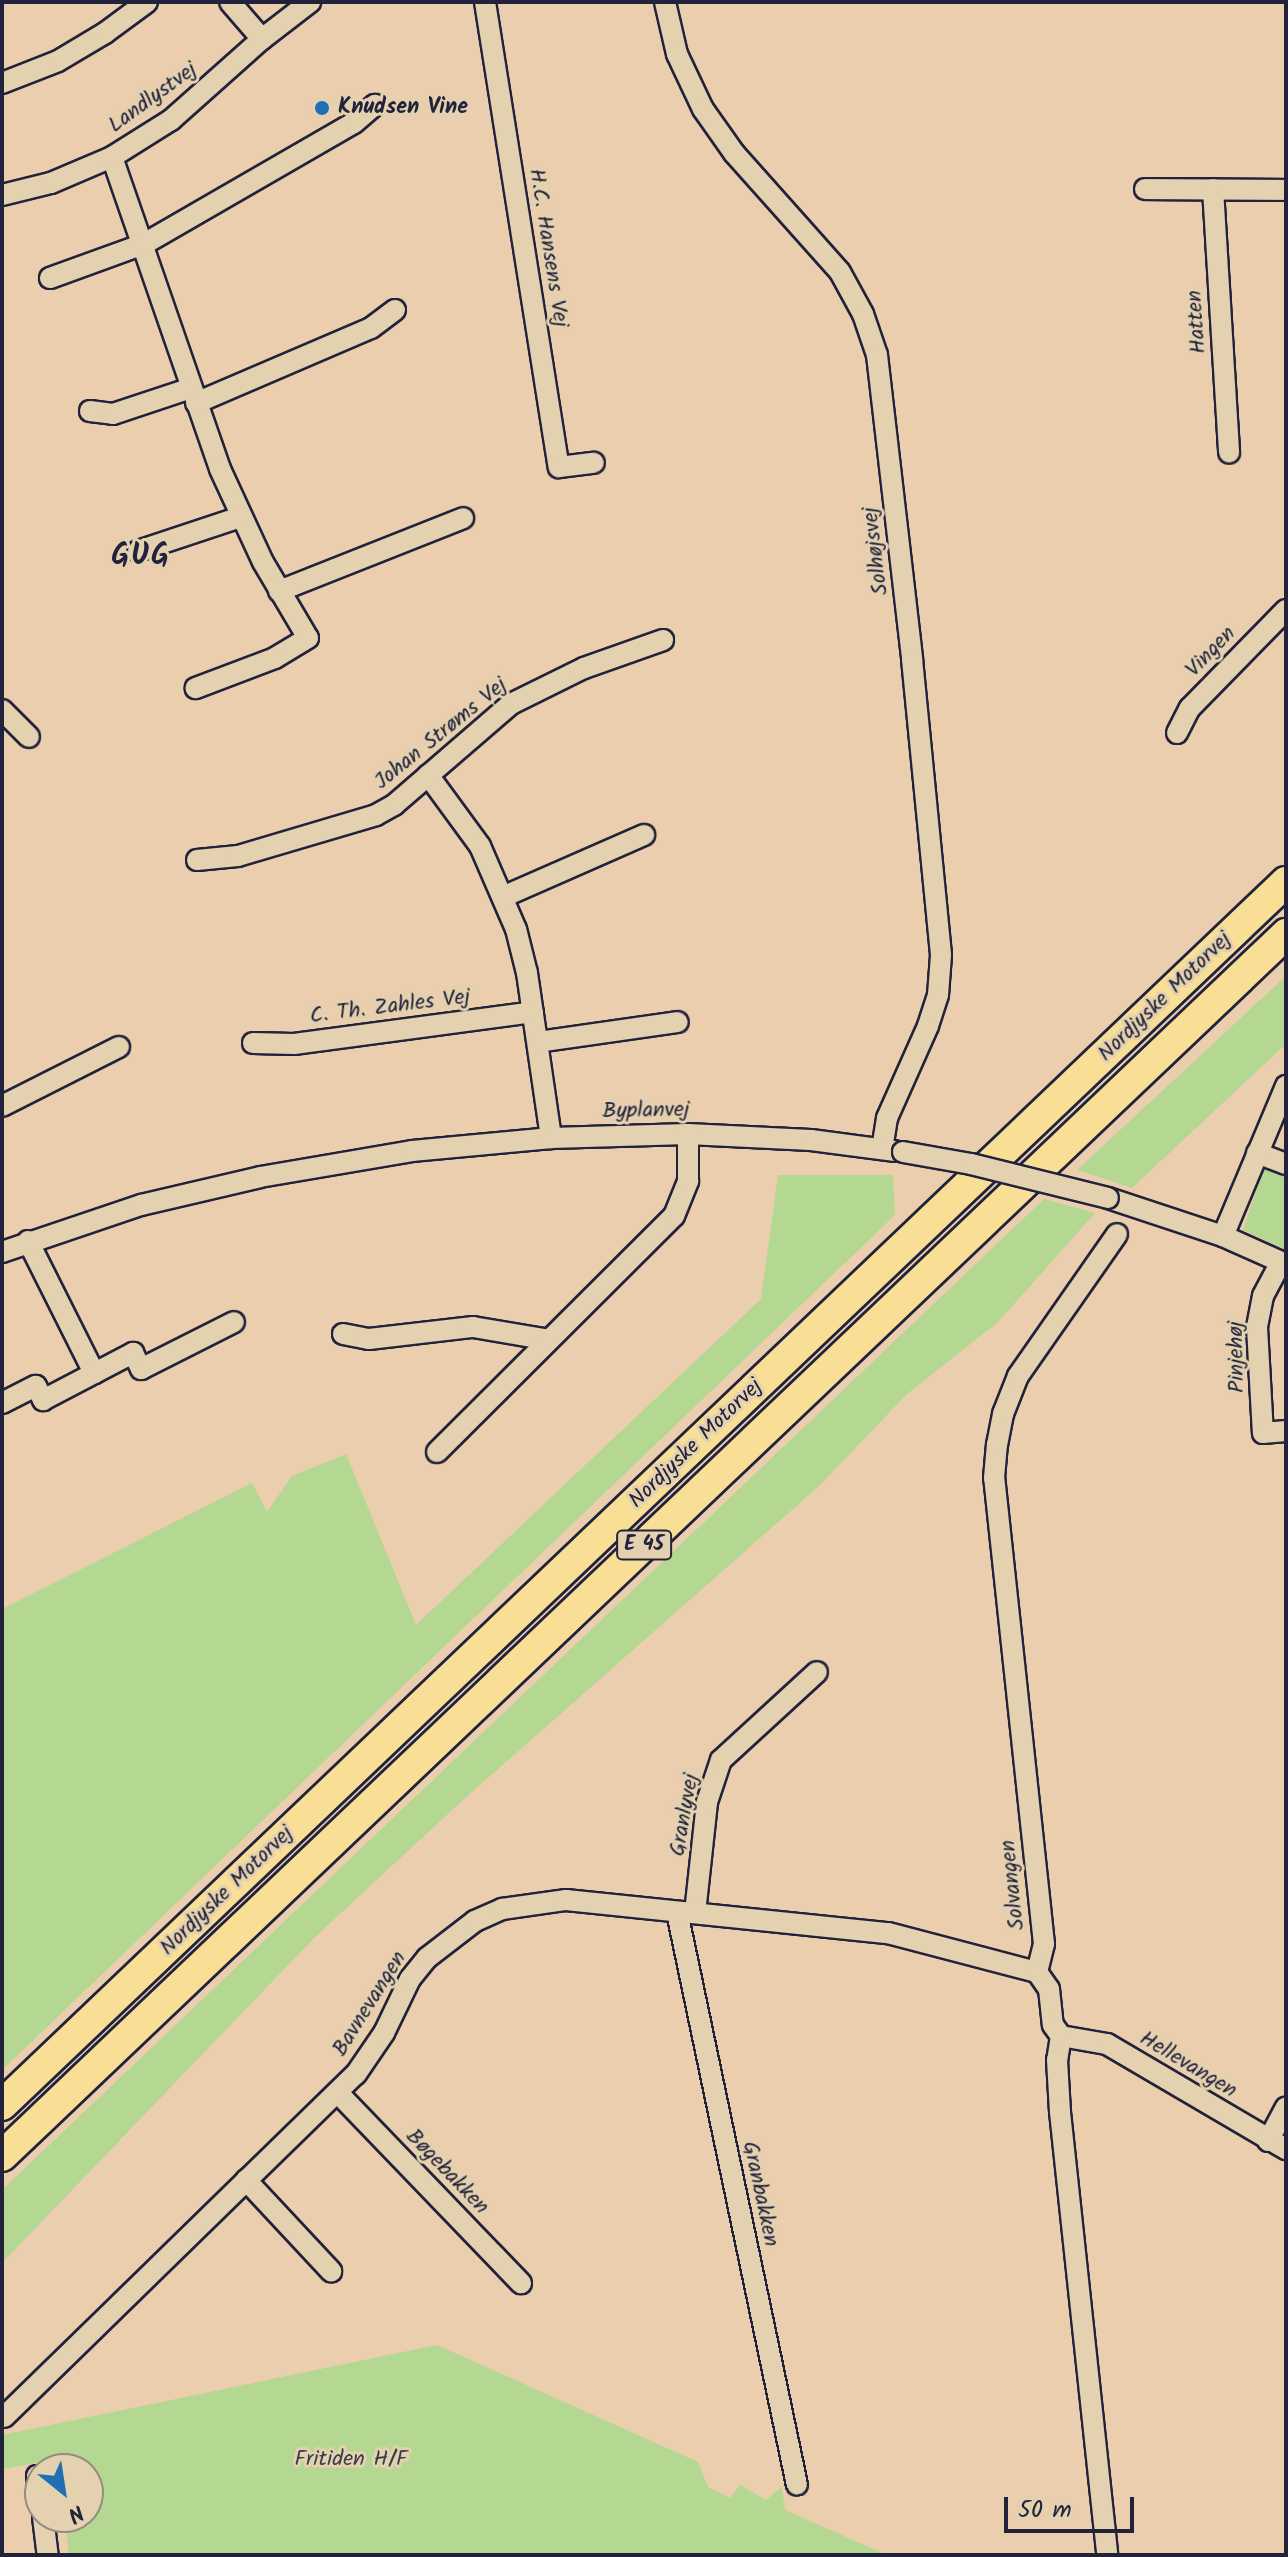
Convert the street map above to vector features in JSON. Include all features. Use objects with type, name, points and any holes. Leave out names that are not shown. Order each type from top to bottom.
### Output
[{"type":"highway","name":"Nordjyske Motorvej","points":[[2,2105],[1286,882]]},
{"type":"highway","name":"Nordjyske Motorvej","points":[[2,2156],[1286,934]]},
{"type":"street","points":[[2,83],[58,61],[105,33],[147,2]]},
{"type":"street","points":[[230,2],[262,39]]},
{"type":"street","name":"Landlystvej","points":[[2,195],[51,183],[112,157],[171,120],[262,39],[310,2]]},
{"type":"street","name":"H.C. Hansens Vej","points":[[485,2],[559,467],[594,463]]},
{"type":"street","name":"Solhøjsvej","points":[[665,2],[677,54],[703,109],[734,153],[840,272],[863,314],[877,355],[912,659],[941,955],[938,995],[928,1026],[887,1118],[882,1149]]},
{"type":"street","points":[[50,278],[144,244],[354,123],[375,105]]},
{"type":"street","points":[[112,157],[194,396],[240,517],[308,638],[275,658],[196,688]]},
{"type":"street","points":[[1145,189],[1286,190]]},
{"type":"street","name":"Hatten","points":[[1213,189],[1229,453]]},
{"type":"street","points":[[90,411],[113,414],[194,396],[371,328],[395,310]]},
{"type":"street","points":[[138,551],[240,517]]},
{"type":"street","points":[[279,591],[463,518]]},
{"type":"street","name":"Vingen","points":[[1177,733],[1190,708],[1286,610]]},
{"type":"street","name":"Johan Strøms Vej","points":[[197,860],[238,856],[356,823],[394,805],[511,704],[545,685],[663,640]]},
{"type":"street","points":[[2,710],[29,737]]},
{"type":"street","points":[[428,775],[480,846],[505,896],[524,954],[551,1138]]},
{"type":"street","points":[[505,896],[644,835]]},
{"type":"street","name":"C. Th. Zahles Vej","points":[[253,1043],[294,1044],[533,1012]]},
{"type":"street","points":[[538,1042],[678,1022]]},
{"type":"street","points":[[2,1106],[119,1047]]},
{"type":"street","points":[[1223,1236],[1286,1086]]},
{"type":"street","points":[[437,1452],[674,1216],[688,1181],[688,1134]]},
{"type":"street","name":"Byplanvej","points":[[2,1252],[141,1205],[260,1177],[412,1151],[551,1138],[688,1134],[882,1149],[971,1164],[1108,1198],[1223,1236],[1284,1263]]},
{"type":"street","points":[[1257,1153],[1286,1164]]},
{"type":"street","name":"Solvangen","points":[[1107,2555],[1060,2112],[1057,2060],[1061,2036],[1053,2025],[1049,1989],[1037,1972],[1044,1944],[994,1478],[1003,1414],[1018,1376],[1117,1234]]},
{"type":"street","points":[[28,1241],[94,1373]]},
{"type":"street","name":"Pinjehøj","points":[[1284,1263],[1263,1296],[1257,1327],[1263,1433],[1286,1431]]},
{"type":"street","points":[[2,1403],[36,1386],[43,1400],[133,1353],[141,1369],[234,1322]]},
{"type":"street","points":[[343,1334],[369,1339],[473,1327],[549,1340]]},
{"type":"street","name":"Granlyvej","points":[[686,1913],[707,1802],[721,1760],[817,1672]]},
{"type":"street","name":"Bavnevangen","points":[[4,2417],[338,2093],[370,2056],[410,1979],[427,1958],[475,1921],[502,1909],[566,1900],[888,1933],[1037,1972]]},
{"type":"street","name":"Granbakken","points":[[686,1913],[797,2485]]},
{"type":"street","name":"Hellevangen","points":[[1061,2036],[1107,2044],[1277,2145]]},
{"type":"street","name":"Bøgebakken","points":[[338,2093],[521,2283]]},
{"type":"street","points":[[1277,2145],[1286,2107]]},
{"type":"street","points":[[246,2180],[331,2271]]},
{"type":"street","points":[[45,2533],[48,2555]]},
{"type":"green space","points":[[1286,976],[1286,1044],[1132,1188],[1077,1170]]},
{"type":"green space","points":[[1264,1167],[1286,1175],[1286,1250],[1243,1230]]},
{"type":"green space","points":[[778,1175],[893,1175],[895,1215],[2,2070],[2,1609],[252,1483],[267,1512],[292,1476],[346,1454],[416,1625],[761,1299]]},
{"type":"green space","points":[[1044,1199],[1095,1213],[997,1323],[907,1394],[819,1486],[464,1799],[314,1938],[2,2263],[2,2190]]},
{"type":"green space","name":"Fritiden H/F","points":[[437,2345],[698,2462],[708,2487],[730,2498],[740,2485],[766,2500],[782,2487],[785,2510],[887,2555],[69,2555],[67,2533],[104,2533],[104,2453],[24,2453],[24,2465],[2,2469],[2,2435]]},
{"type":"place","name":"Knudsen Vine","points":[[322,108]]},
{"type":"district","name":"GUG","points":[[141,556]]}]
